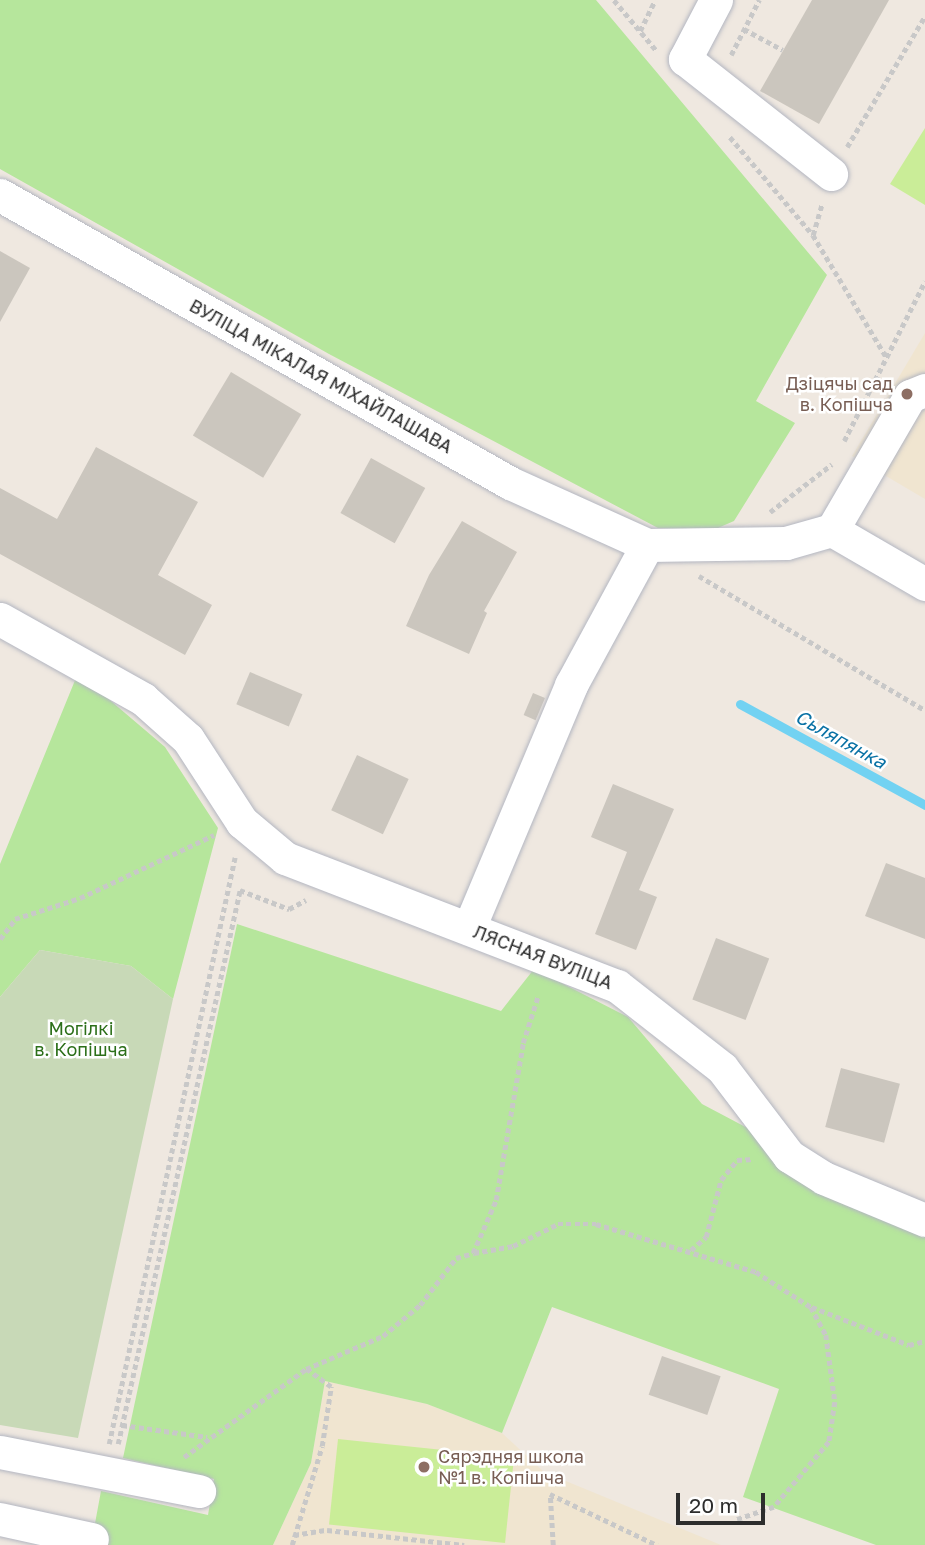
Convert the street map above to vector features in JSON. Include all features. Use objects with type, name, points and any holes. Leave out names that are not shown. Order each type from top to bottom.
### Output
[{"type":"street","points":[[716,0],[685,59],[831,174]]},
{"type":"street","name":"ВУЛІЦА МІКАЛАЯ МІХАЙЛАШАВА","points":[[0,195],[510,483],[647,545]]},
{"type":"street","points":[[469,928],[570,685],[647,545],[786,543],[832,530],[910,396],[925,390]]},
{"type":"street","points":[[832,530],[925,583]]},
{"type":"street","name":"ЛЯСНАЯ ВУЛІЦА","points":[[0,619],[143,699],[188,738],[242,822],[285,858],[337,882],[469,928],[617,985],[722,1068],[789,1156],[824,1178],[925,1220]]},
{"type":"street","points":[[0,1452],[199,1491]]},
{"type":"street","points":[[0,1519],[92,1538]]},
{"type":"path","points":[[640,31],[655,0]]},
{"type":"path","points":[[717,84],[759,0]]},
{"type":"path","points":[[831,174],[925,16]]},
{"type":"path","points":[[744,29],[783,50]]},
{"type":"path","points":[[813,235],[887,358]]},
{"type":"path","points":[[766,515],[833,463],[925,281]]},
{"type":"path","points":[[695,573],[925,709]]},
{"type":"path","points":[[0,939],[15,919],[80,898],[242,822]]},
{"type":"path","points":[[107,1471],[231,871]]},
{"type":"path","points":[[107,1471],[122,1425],[240,890],[289,909],[337,882]]},
{"type":"path","points":[[473,1253],[496,1200],[523,1044],[538,996]]},
{"type":"path","points":[[690,1251],[706,1237],[721,1180],[737,1160],[789,1156]]},
{"type":"path","points":[[155,1481],[208,1437],[306,1369],[383,1336],[420,1305],[456,1258],[513,1246],[558,1224],[596,1224],[756,1272],[811,1307],[909,1345],[925,1341]]},
{"type":"path","points":[[737,1520],[774,1507],[829,1442],[835,1402],[826,1335],[811,1307]]},
{"type":"path","points":[[290,1545],[322,1446],[331,1387],[306,1369]]},
{"type":"path","points":[[122,1425],[208,1437]]},
{"type":"path","points":[[553,1545],[550,1494],[657,1545]]},
{"type":"path","points":[[294,1535],[327,1530],[464,1545]]},
{"type":"shaded area","name":"Дзіцячы сад в. Копішча","points":[[925,333],[925,499],[852,456]]},
{"type":"shaded area","name":"Сярэдняя школа №1 в. Копішча","points":[[325,1381],[427,1404],[502,1433],[544,1472],[721,1545],[273,1545],[311,1463]]},
{"type":"green space","points":[[0,0],[596,0],[827,275],[756,401],[795,423],[734,521],[711,531],[658,528],[329,354],[0,169]]},
{"type":"green space","points":[[925,128],[925,205],[890,184]]},
{"type":"green space","points":[[78,673],[165,747],[218,828],[173,999],[131,966],[40,950],[0,997],[0,864]]},
{"type":"green space","points":[[237,924],[501,1011],[534,969],[628,1017],[702,1104],[925,1222],[925,1545],[876,1545],[743,1497],[779,1389],[552,1307],[502,1433],[427,1404],[325,1381],[311,1463],[273,1545],[91,1545],[101,1491],[208,1515],[214,1479],[123,1458]]},
{"type":"green space","name":"Могілкі в. Копішча","points":[[40,950],[131,966],[173,999],[78,1438],[0,1425],[0,997]]},
{"type":"green space","points":[[338,1439],[514,1458],[505,1543],[329,1525]]},
{"type":"building","points":[[812,0],[889,0],[819,124],[760,91]]},
{"type":"building","points":[[0,251],[30,268],[0,322]]},
{"type":"building","points":[[231,372],[301,414],[263,478],[193,435]]},
{"type":"building","points":[[96,447],[198,502],[158,575],[212,605],[185,655],[0,554],[0,488],[57,519]]},
{"type":"building","points":[[371,458],[425,488],[395,543],[340,513]]},
{"type":"building","points":[[462,521],[517,552],[484,611],[487,613],[469,654],[406,626],[429,575]]},
{"type":"building","points":[[250,672],[302,694],[289,726],[236,704]]},
{"type":"building","points":[[533,693],[545,698],[536,720],[524,715]]},
{"type":"building","points":[[357,755],[409,779],[383,834],[331,810]]},
{"type":"building","points":[[613,784],[674,809],[639,890],[657,897],[636,950],[595,934],[627,852],[591,837]]},
{"type":"building","points":[[886,863],[925,878],[925,939],[865,916]]},
{"type":"building","points":[[716,938],[769,958],[746,1020],[692,1000]]},
{"type":"building","points":[[841,1068],[900,1084],[884,1143],[825,1127]]},
{"type":"building","points":[[662,1356],[721,1376],[707,1415],[649,1395]]},
{"type":"waterway","name":"Сьляпянка","points":[[740,704],[925,805]]},
{"type":"place","name":"Дзіцячы сад в. Копішча","points":[[907,394]]},
{"type":"place","name":"Сярэдняя школа №1 в. Копішча","points":[[424,1467]]}]
